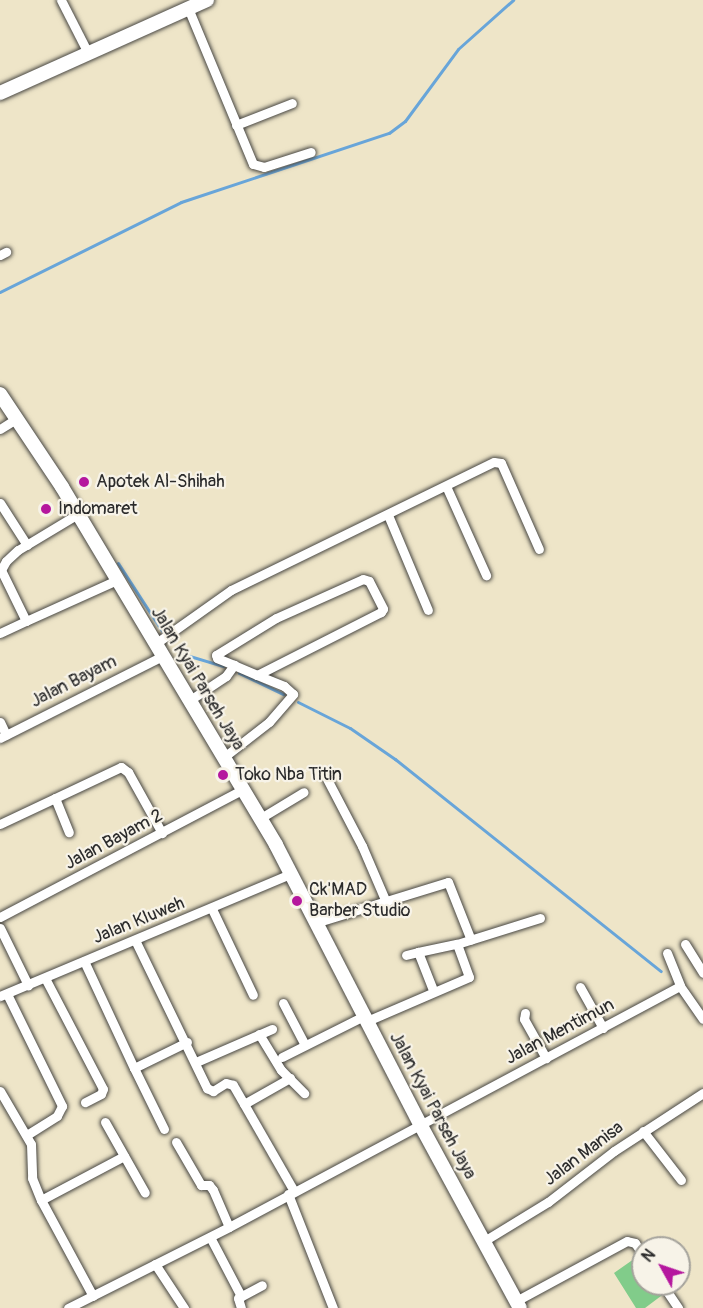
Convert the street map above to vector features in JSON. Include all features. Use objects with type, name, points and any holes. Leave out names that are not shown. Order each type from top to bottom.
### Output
[{"type":"main road","points":[[0,93],[207,0]]},
{"type":"main road","name":"Jalan Kyai Parseh Jaya","points":[[0,394],[78,514],[260,819],[518,1305]]},
{"type":"street","points":[[61,0],[88,53]]},
{"type":"street","points":[[188,9],[250,159],[258,167],[311,152]]},
{"type":"street","points":[[236,125],[292,102]]},
{"type":"street","points":[[0,429],[16,419]]},
{"type":"street","name":"Jalan Bayam","points":[[3,736],[159,650],[231,590],[498,461],[539,549]]},
{"type":"street","points":[[446,486],[486,575]]},
{"type":"street","points":[[0,503],[27,545]]},
{"type":"street","points":[[26,621],[0,571],[11,555],[78,514]]},
{"type":"street","points":[[388,515],[428,610]]},
{"type":"street","points":[[224,757],[269,722],[293,694],[284,686],[257,675],[234,665],[216,655],[276,618],[363,579],[369,581],[383,609],[381,612],[257,675]]},
{"type":"street","points":[[0,633],[117,580]]},
{"type":"street","points":[[190,700],[226,676],[234,665]]},
{"type":"street","points":[[0,722],[3,736]]},
{"type":"street","points":[[0,824],[115,770],[126,768],[162,833]]},
{"type":"street","points":[[327,779],[362,846],[386,902]]},
{"type":"street","name":"Jalan Bayam 2","points":[[0,917],[242,790]]},
{"type":"street","points":[[260,819],[304,792]]},
{"type":"street","points":[[56,798],[69,832]]},
{"type":"street","name":"Jalan Kluweh","points":[[3,995],[212,909],[290,874]]},
{"type":"street","points":[[315,923],[445,882],[449,883],[471,940]]},
{"type":"street","points":[[212,909],[253,994]]},
{"type":"street","points":[[406,955],[457,944],[540,918]]},
{"type":"street","points":[[0,928],[28,985]]},
{"type":"street","points":[[135,940],[210,1090],[230,1083],[244,1104],[291,1193],[333,1308]]},
{"type":"street","points":[[282,1057],[365,1018],[470,976],[457,944]]},
{"type":"street","points":[[686,944],[703,973]]},
{"type":"street","points":[[418,952],[433,990]]},
{"type":"street","points":[[667,953],[680,986],[703,1019]]},
{"type":"street","points":[[84,961],[164,1129]]},
{"type":"street","points":[[45,978],[102,1089],[101,1094],[86,1102]]},
{"type":"street","name":"Jalan Mentimun","points":[[73,1307],[229,1227],[680,986]]},
{"type":"street","points":[[580,987],[603,1028]]},
{"type":"street","points":[[3,995],[62,1106],[57,1116],[26,1135]]},
{"type":"street","points":[[283,1003],[306,1045]]},
{"type":"street","points":[[525,1013],[524,1020],[546,1058]]},
{"type":"street","points":[[196,1062],[272,1029]]},
{"type":"street","points":[[259,1034],[272,1058],[304,1093]]},
{"type":"street","points":[[134,1068],[187,1042]]},
{"type":"street","points":[[244,1104],[290,1078]]},
{"type":"street","points":[[0,1091],[26,1135],[33,1152],[32,1178],[41,1200],[93,1296]]},
{"type":"street","name":"Jalan Manisa","points":[[484,1241],[548,1202],[643,1131],[703,1093]]},
{"type":"street","points":[[105,1122],[145,1193]]},
{"type":"street","points":[[643,1131],[681,1180]]},
{"type":"street","points":[[176,1142],[201,1185],[209,1185],[213,1190],[229,1227]]},
{"type":"street","points":[[41,1200],[124,1156]]},
{"type":"street","points":[[210,1237],[242,1296]]},
{"type":"street","points":[[518,1305],[627,1241],[631,1242]]},
{"type":"street","points":[[154,1264],[184,1308]]},
{"type":"street","points":[[242,1308],[238,1300],[262,1285]]},
{"type":"green space","points":[[631,1261],[631,1296],[661,1296],[645,1308],[636,1308],[614,1273]]},
{"type":"waterway","points":[[0,292],[181,202],[389,133],[405,121],[458,49],[513,0]]},
{"type":"waterway","points":[[118,563],[162,631]]},
{"type":"waterway","points":[[183,654],[223,666]]},
{"type":"waterway","points":[[239,673],[283,694]]},
{"type":"waterway","points":[[298,702],[350,728],[395,759],[661,971]]},
{"type":"place","name":"Apotek Al-Shihah","points":[[84,482]]},
{"type":"place","name":"Indomaret","points":[[46,509]]},
{"type":"place","name":"Toko Nba Titin","points":[[223,775]]},
{"type":"place","name":"Ck'MAD Barber Studio","points":[[297,901]]}]
